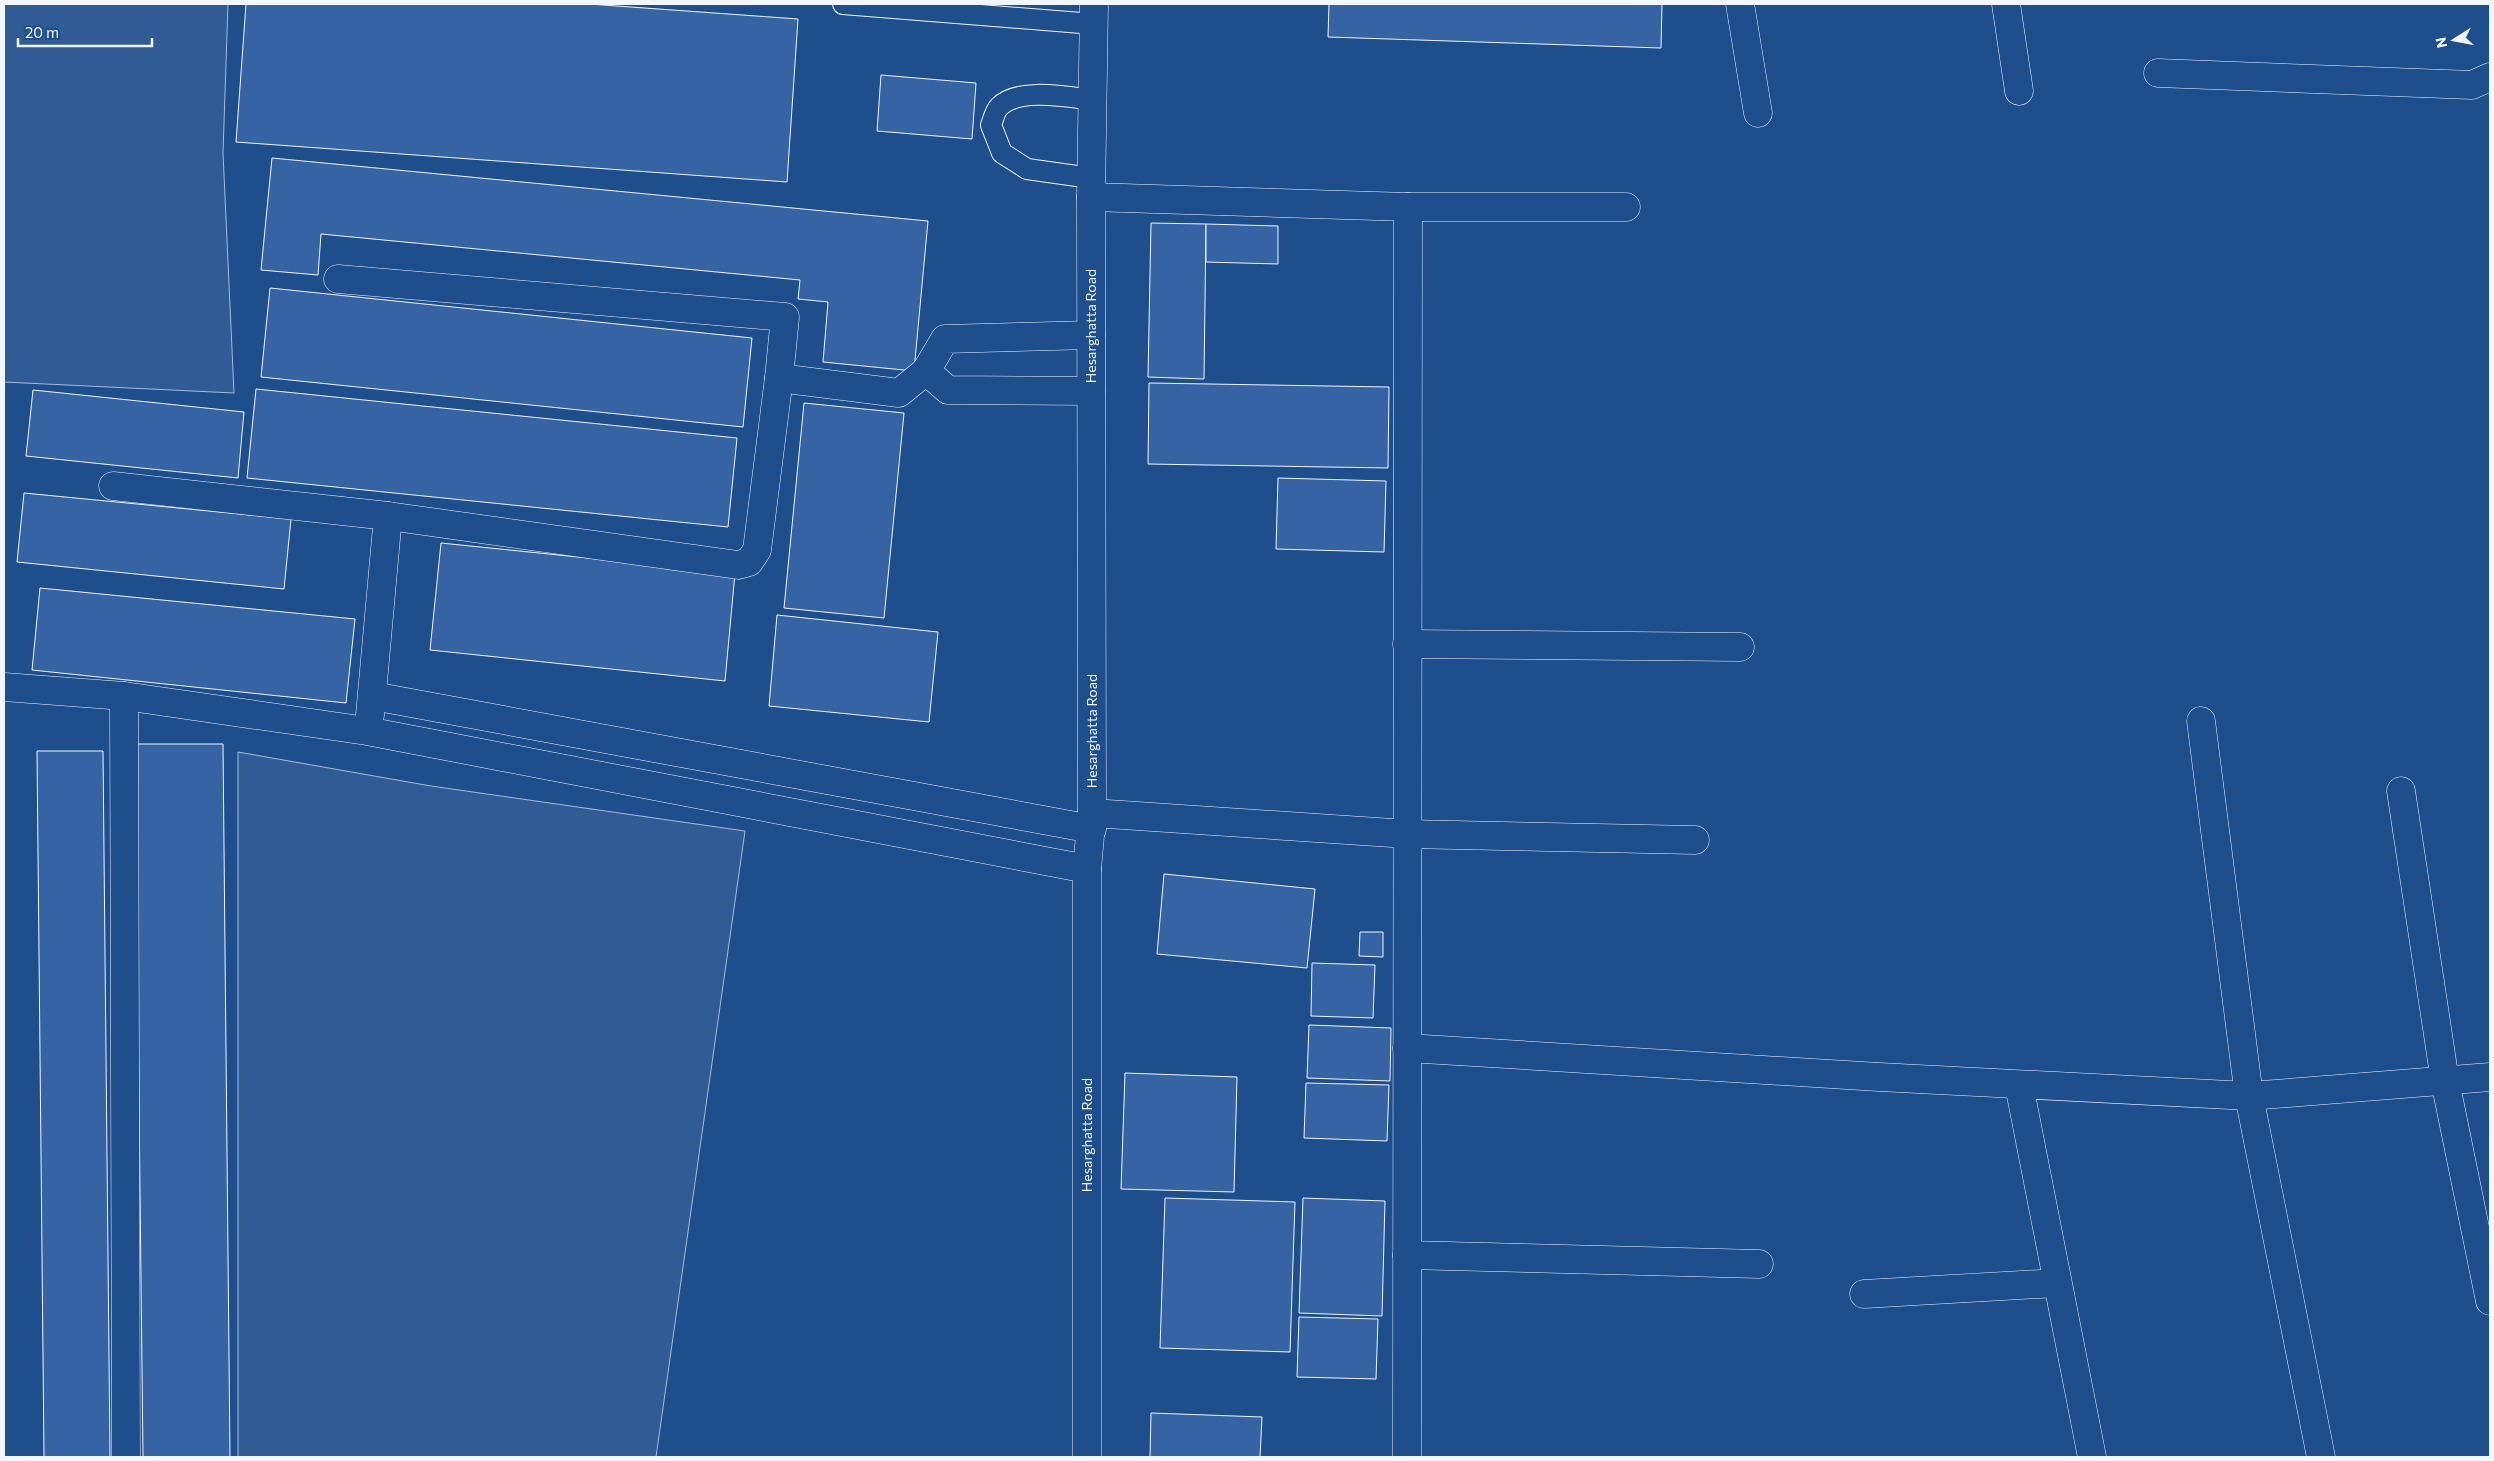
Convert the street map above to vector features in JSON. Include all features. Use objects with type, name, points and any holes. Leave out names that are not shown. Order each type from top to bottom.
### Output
[{"type":"street","points":[[1740,4],[1758,113]]},
{"type":"street","points":[[2006,4],[2020,91]]},
{"type":"street","name":"Hesarghatta Road","points":[[1087,1457],[1088,870],[1092,821],[1091,188],[1094,14]]},
{"type":"street","points":[[2158,73],[2472,85],[2490,77]]},
{"type":"street","points":[[1091,188],[1408,206],[1626,207]]},
{"type":"street","points":[[1406,1457],[1408,206]]},
{"type":"street","points":[[113,486],[388,516],[738,565],[749,562],[757,550],[785,317],[338,279]]},
{"type":"street","points":[[778,378],[898,392],[926,371],[945,339],[1091,335]]},
{"type":"street","points":[[926,371],[948,390],[1092,391]]},
{"type":"street","points":[[367,731],[373,696],[388,516]]},
{"type":"street","points":[[1408,644],[1740,647]]},
{"type":"street","points":[[4,687],[124,696],[367,731],[1088,870]]},
{"type":"street","points":[[124,696],[126,1457]]},
{"type":"street","points":[[373,696],[1092,821],[1407,834],[1695,840]]},
{"type":"street","points":[[2201,721],[2250,1096],[2321,1457]]},
{"type":"street","points":[[2401,791],[2445,1081],[2490,1301]]},
{"type":"street","points":[[1407,1048],[2020,1085],[2250,1096],[2490,1077]]},
{"type":"street","points":[[2020,1085],[2092,1457]]},
{"type":"street","points":[[1407,1255],[1759,1264]]},
{"type":"street","points":[[1864,1294],[2057,1283]]},
{"type":"lane","points":[[843,4],[1094,14]]},
{"type":"lane","points":[[1091,188],[1027,169],[1002,154],[991,125],[999,107],[1023,95],[1050,95],[1093,100]]},
{"type":"shaded area","points":[[4,4],[228,4],[223,153],[234,393],[4,382]]},
{"type":"shaded area","points":[[238,752],[431,786],[745,831],[656,1457],[238,1457]]},
{"type":"building","points":[[246,4],[589,4],[798,19],[787,182],[236,142]]},
{"type":"building","points":[[1329,4],[1662,4],[1661,48],[1328,37]]},
{"type":"building","points":[[881,75],[976,83],[972,139],[877,131]]},
{"type":"building","points":[[272,158],[928,221],[914,371],[823,362],[828,302],[798,299],[800,280],[321,234],[318,275],[261,270]]},
{"type":"building","points":[[1151,223],[1206,224],[1204,379],[1148,377]]},
{"type":"building","points":[[1206,224],[1278,226],[1278,264],[1206,262]]},
{"type":"building","points":[[270,288],[752,338],[743,427],[261,377]]},
{"type":"building","points":[[1149,383],[1389,387],[1388,468],[1148,464]]},
{"type":"building","points":[[256,389],[737,438],[728,527],[247,478]]},
{"type":"building","points":[[33,390],[244,412],[238,478],[26,456]]},
{"type":"building","points":[[804,403],[904,413],[884,618],[784,608]]},
{"type":"building","points":[[1278,478],[1386,481],[1384,552],[1276,549]]},
{"type":"building","points":[[24,493],[291,519],[284,589],[17,562]]},
{"type":"building","points":[[441,543],[735,573],[725,681],[430,650]]},
{"type":"building","points":[[40,588],[355,619],[346,703],[32,670]]},
{"type":"building","points":[[777,615],[938,632],[929,722],[769,706]]},
{"type":"building","points":[[135,744],[223,744],[230,1457],[143,1457]]},
{"type":"building","points":[[37,751],[103,751],[110,1457],[44,1457]]},
{"type":"building","points":[[1164,874],[1315,889],[1307,968],[1157,954]]},
{"type":"building","points":[[1360,932],[1383,932],[1383,957],[1359,956]]},
{"type":"building","points":[[1312,963],[1375,965],[1373,1018],[1311,1016]]},
{"type":"building","points":[[1309,1025],[1391,1028],[1390,1081],[1307,1078]]},
{"type":"building","points":[[1125,1073],[1237,1077],[1234,1192],[1121,1189]]},
{"type":"building","points":[[1306,1083],[1389,1085],[1387,1141],[1304,1138]]},
{"type":"building","points":[[1165,1198],[1295,1202],[1290,1352],[1160,1348]]},
{"type":"building","points":[[1303,1198],[1385,1201],[1382,1316],[1299,1313]]},
{"type":"building","points":[[1299,1317],[1378,1319],[1376,1379],[1297,1377]]},
{"type":"building","points":[[1151,1413],[1262,1417],[1260,1457],[1150,1457]]}]
